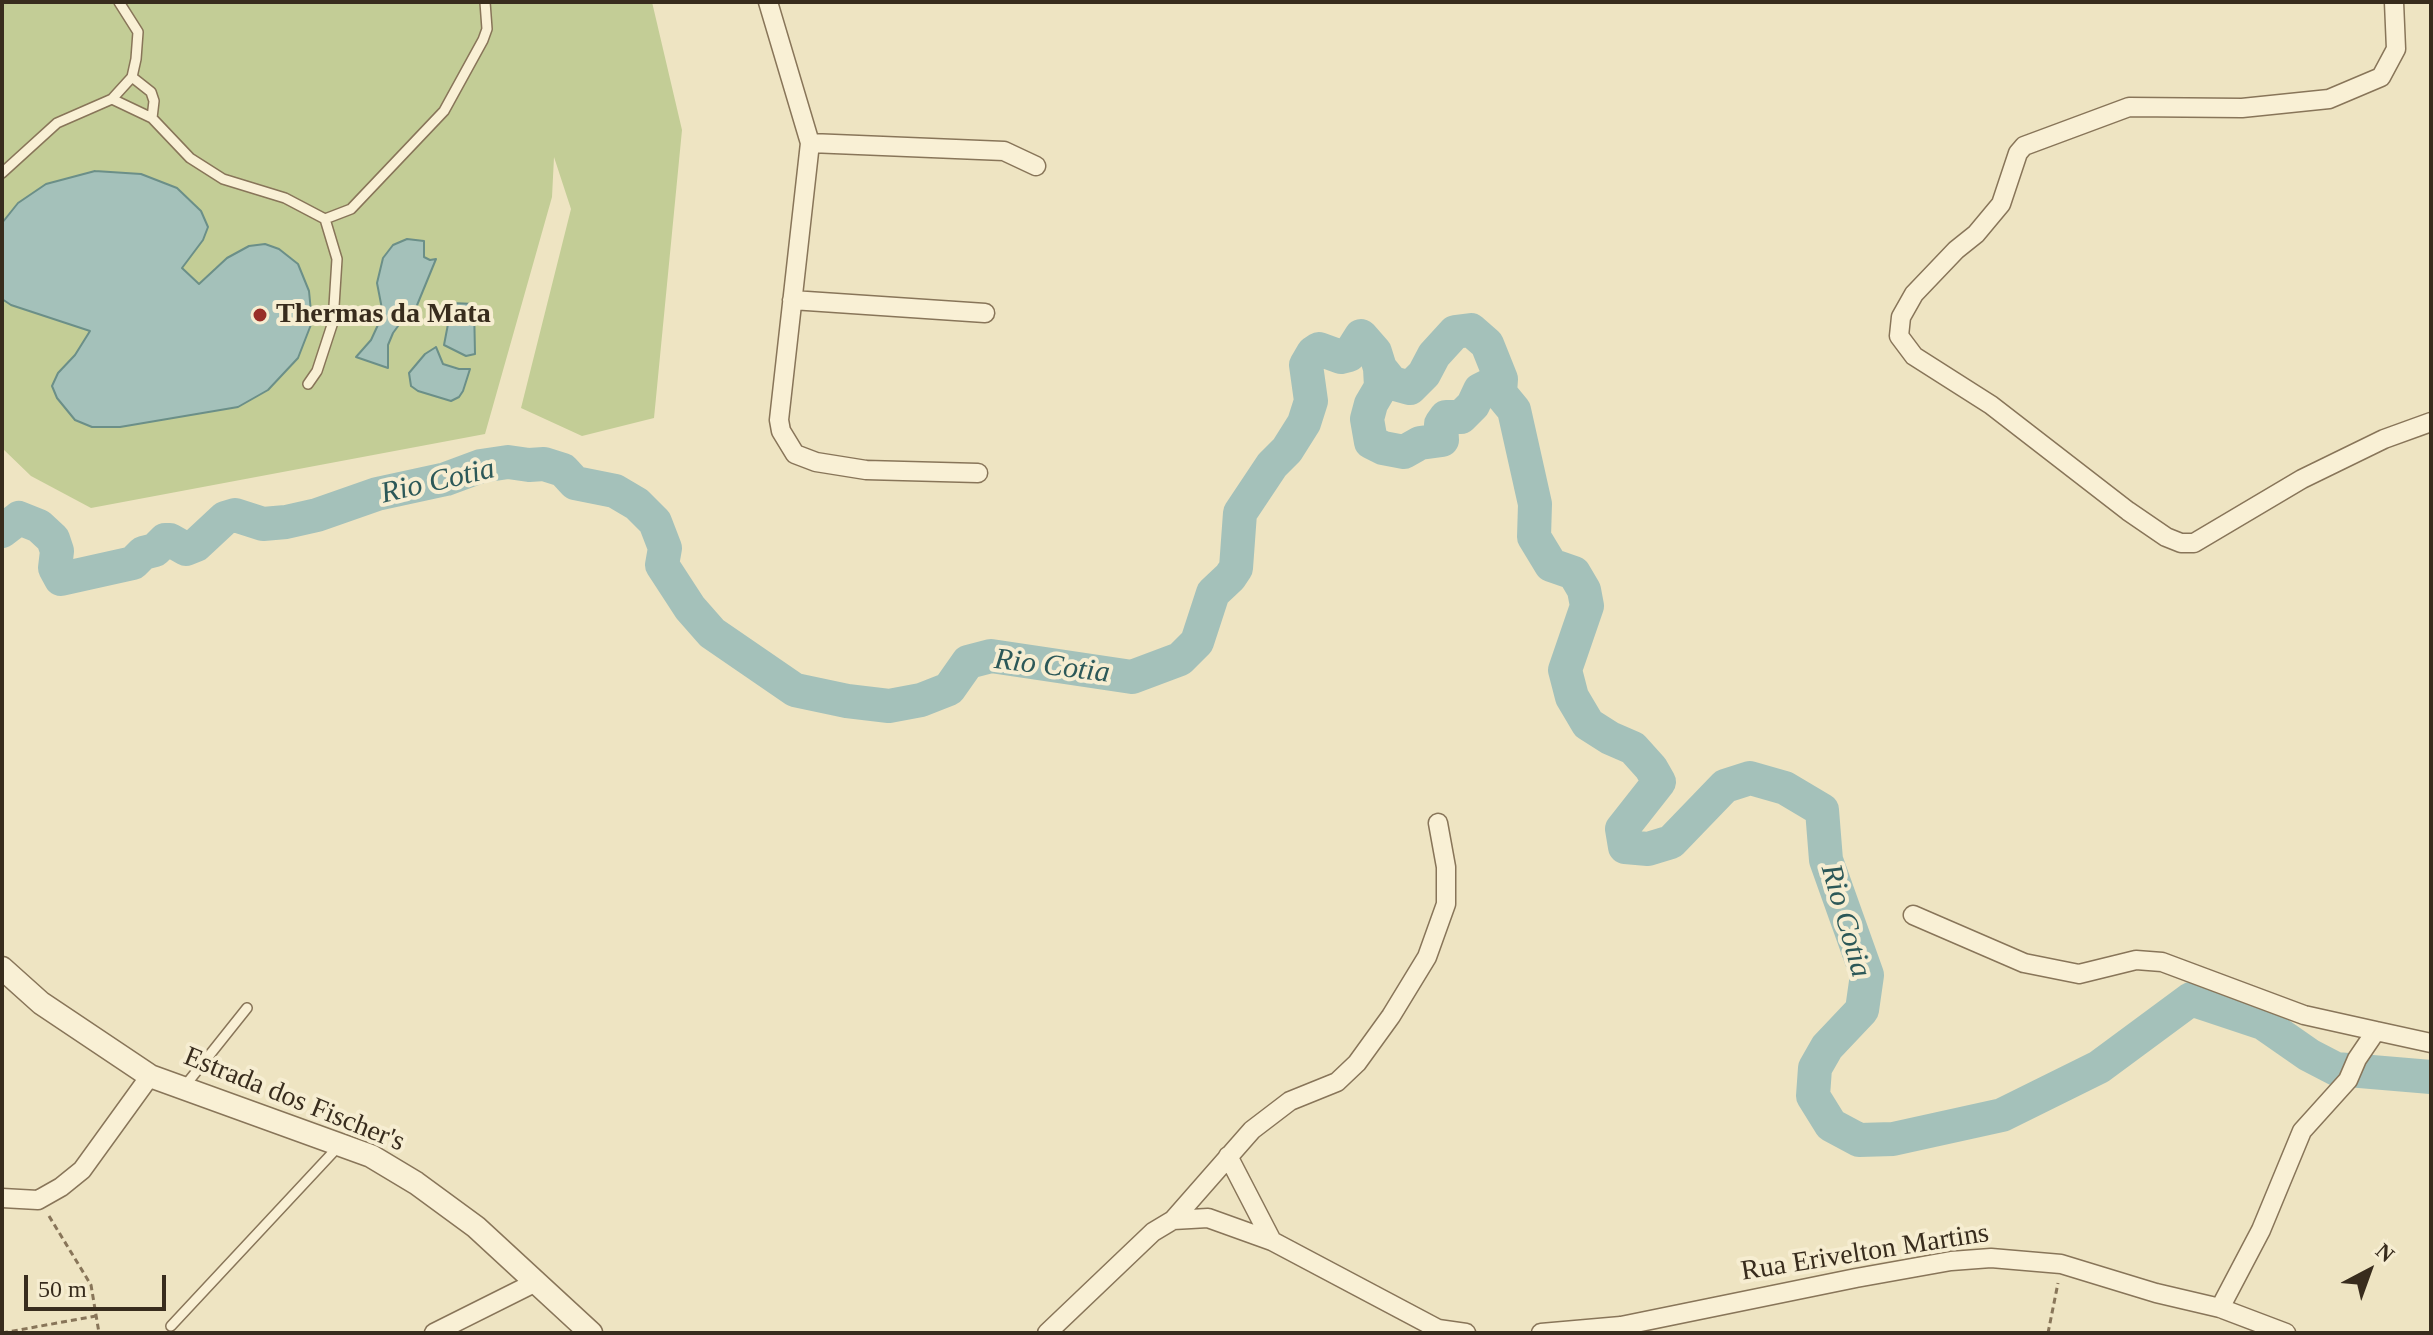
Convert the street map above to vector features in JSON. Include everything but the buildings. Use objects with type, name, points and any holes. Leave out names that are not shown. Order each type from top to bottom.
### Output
[{"type":"street","points":[[768,2],[810,143],[779,420],[781,431],[795,454],[816,462],[866,470],[978,473]]},
{"type":"street","points":[[2394,2],[2396,49],[2381,77],[2329,99],[2242,108],[2129,107],[2031,142],[2018,153],[2001,204],[1976,234],[1914,294],[1901,317],[1899,336],[1914,356],[1991,405],[2128,511],[2166,537],[2181,543],[2194,543],[2302,479],[2384,439],[2431,422]]},
{"type":"street","points":[[810,143],[1004,151],[1036,166]]},
{"type":"street","points":[[792,300],[985,313]]},
{"type":"street","points":[[1047,1333],[1153,1232],[1173,1220],[1228,1156],[1269,1115],[1290,1101],[1337,1082],[1349,1072],[1411,985],[1427,957],[1446,904],[1446,867],[1438,823]]},
{"type":"street","points":[[1913,915],[2024,963],[2079,974],[2136,960],[2162,962],[2304,1015],[2431,1043]]},
{"type":"street","name":"Estrada dos Fischer's","points":[[2,968],[41,1003],[150,1076],[338,1147],[371,1156],[416,1183],[476,1227],[591,1333]]},
{"type":"street","points":[[2220,1308],[2261,1230],[2302,1131],[2348,1080],[2357,1059],[2376,1031]]},
{"type":"street","points":[[2,1198],[38,1200],[82,1170],[150,1076]]},
{"type":"street","points":[[1228,1156],[1272,1241]]},
{"type":"street","points":[[1173,1220],[1208,1218],[1238,1227],[1272,1241],[1438,1329],[1466,1333]]},
{"type":"street","name":"Rua Erivelton Martins","points":[[1541,1333],[1621,1326],[1856,1278],[1951,1261],[1991,1258],[2061,1264],[2156,1293],[2220,1308],[2286,1333]]},
{"type":"street","points":[[434,1333],[534,1283]]},
{"type":"lane","points":[[2,173],[57,123],[112,99],[132,77],[138,32],[119,2]]},
{"type":"lane","points":[[325,219],[351,209],[444,111],[483,40],[487,29],[485,2]]},
{"type":"lane","points":[[132,77],[151,92],[154,101],[152,118]]},
{"type":"lane","points":[[112,99],[152,118],[190,158],[223,179],[285,198],[325,219],[337,259],[333,322],[317,371],[308,384]]},
{"type":"lane","points":[[184,1087],[247,1008]]},
{"type":"lane","points":[[171,1326],[338,1147]]},
{"type":"path","points":[[38,1200],[91,1285],[99,1333]]},
{"type":"path","points":[[2048,1333],[2061,1264]]},
{"type":"path","points":[[2,1333],[96,1316]]},
{"type":"green space","name":"Thermas da Mata","points":[[2,2],[652,2],[682,130],[654,418],[582,436],[521,408],[571,209],[554,157],[552,197],[485,434],[91,508],[31,476],[2,448]]},
{"type":"water","points":[[95,171],[141,174],[177,188],[201,211],[208,227],[203,240],[182,268],[199,284],[227,258],[249,246],[265,244],[279,249],[298,264],[309,291],[312,322],[298,358],[268,390],[238,407],[120,427],[92,427],[75,420],[57,398],[52,386],[58,373],[75,355],[90,331],[11,305],[2,299],[2,223],[18,203],[46,184]]},
{"type":"water","points":[[407,239],[424,241],[424,257],[436,259],[413,315],[401,322],[393,333],[388,345],[388,368],[356,357],[371,340],[383,314],[377,283],[383,258],[393,245]]},
{"type":"water","points":[[452,303],[474,304],[475,354],[466,356],[444,345]]},
{"type":"water","points":[[436,347],[443,364],[470,369],[463,391],[451,401],[411,386],[409,373],[425,354]]},
{"type":"waterway","name":"Rio Cotia","points":[[1380,368],[1392,383],[1410,388],[1455,332],[1471,330],[1487,344],[1501,379],[1500,393]]},
{"type":"waterway","name":"Rio Cotia","points":[[2,531],[19,518],[39,526],[53,539],[57,551],[55,568],[61,579],[133,563],[165,540],[186,549],[196,545],[225,518],[235,515],[263,524],[286,522],[317,515],[377,494],[446,479],[481,466],[508,462],[544,464],[563,470],[575,483],[615,491],[637,504],[655,522],[665,548],[662,565],[690,608],[712,633],[795,690],[889,706],[921,700],[949,689],[968,662],[991,656],[1132,677],[1180,659],[1197,642],[1213,593],[1236,568],[1240,513],[1304,423],[1311,401],[1306,365],[1319,349],[1341,357],[1349,355],[1361,336],[1375,352],[1380,368],[1381,387],[1367,419],[1371,442],[1383,448],[1404,452],[1420,443],[1442,440],[1441,424],[1446,417],[1461,417],[1473,405],[1480,390],[1490,385],[1514,410],[1535,504],[1534,537],[1551,565],[1574,573],[1584,590],[1587,606],[1565,670],[1572,697],[1588,724],[1633,748],[1659,782],[1622,829],[1625,847],[1648,849],[1671,842],[1725,786],[1750,778],[1785,788],[1822,810],[1826,860],[1867,975],[1862,1010],[1827,1047],[1815,1068],[1813,1096],[1831,1125],[1859,1140],[1893,1139],[2002,1115],[2099,1067],[2191,999],[2263,1023],[2309,1055],[2336,1069],[2431,1077]]},
{"type":"place","name":"Thermas da Mata","points":[[260,315]]}]
